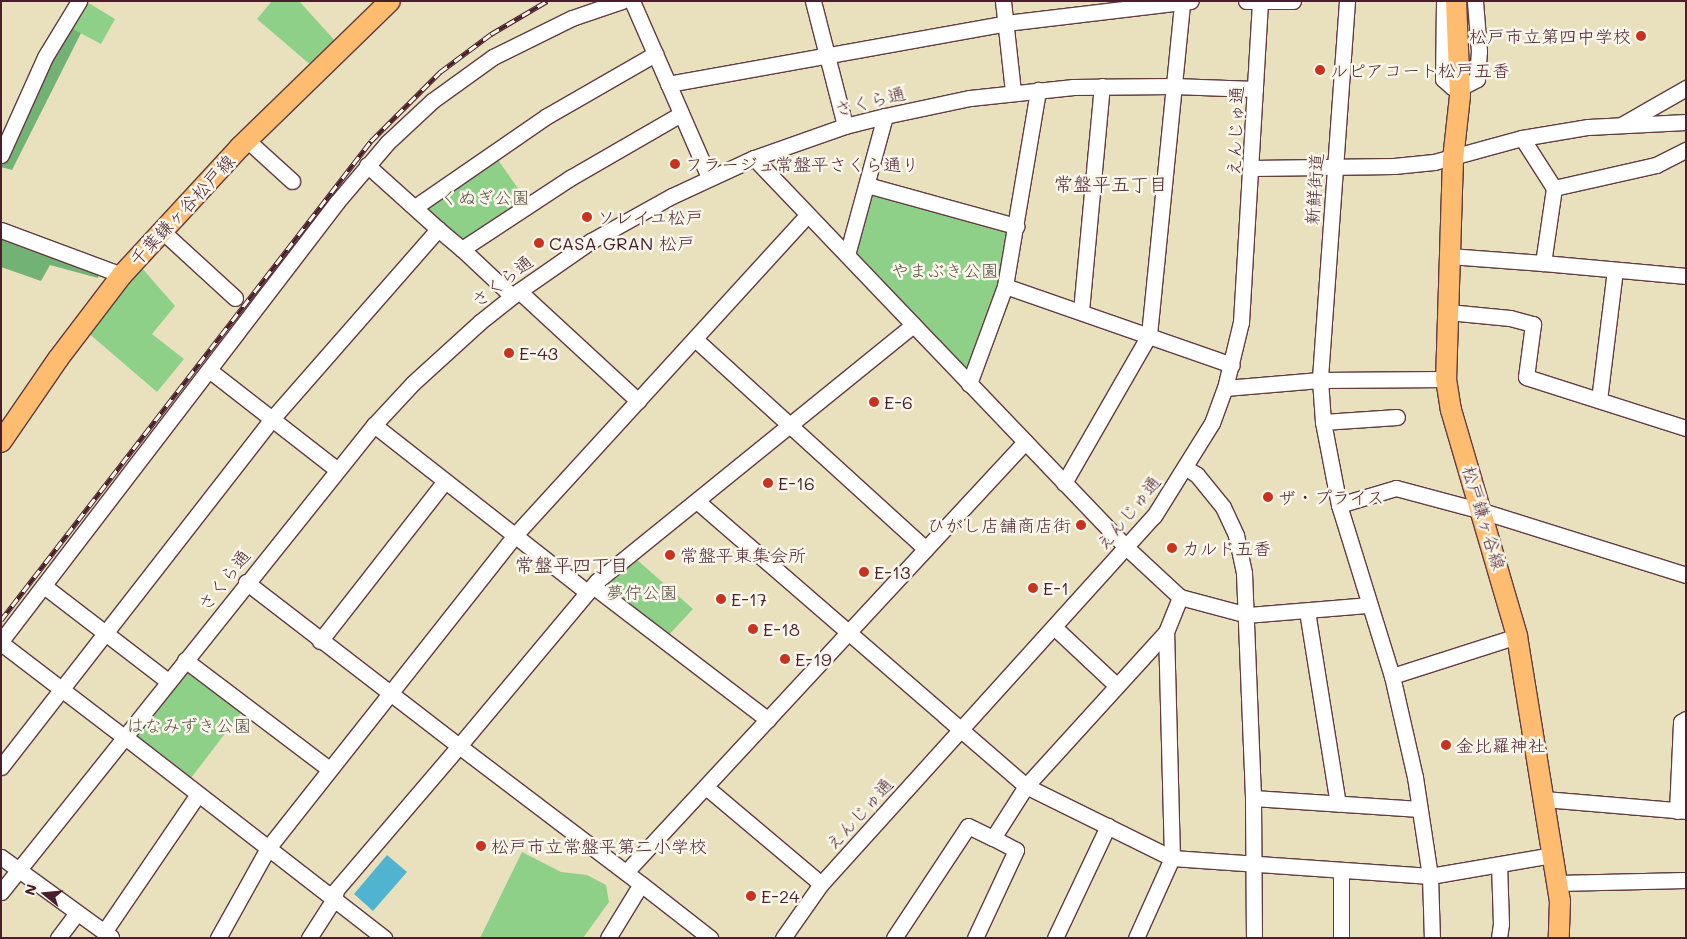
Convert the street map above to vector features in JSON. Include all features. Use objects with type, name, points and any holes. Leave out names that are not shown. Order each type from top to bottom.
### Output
[{"type":"main road","name":"千葉鎌ヶ谷松戸線","points":[[1,442],[58,359],[122,275],[247,140],[390,1]]},
{"type":"main road","points":[[1456,1],[1460,90]]},
{"type":"main road","points":[[1460,90],[1466,65],[1463,1]]},
{"type":"main road","name":"松戸鎌ヶ谷線","points":[[1460,90],[1452,159],[1446,379],[1451,410],[1517,636],[1557,883],[1559,938]]},
{"type":"street","points":[[1,155],[45,57],[79,1]]},
{"type":"street","points":[[384,938],[1,642],[367,165],[432,101],[493,57],[572,18],[622,1]]},
{"type":"street","points":[[632,1],[709,177]]},
{"type":"street","points":[[813,1],[845,126]]},
{"type":"street","points":[[1003,1],[1013,92]]},
{"type":"street","points":[[1253,2],[1292,1]]},
{"type":"street","name":"新鮮街道","points":[[1347,1],[1320,380],[1323,422],[1339,505],[1392,676],[1405,729],[1415,777],[1430,876],[1432,938]]},
{"type":"street","points":[[1444,1],[1443,79],[1452,87],[1460,90],[1477,79],[1478,51],[1475,1]]},
{"type":"street","points":[[668,84],[827,54],[1006,24],[1187,2],[1173,86],[1149,335],[1064,484]]},
{"type":"street","name":"えんじゅ通","points":[[782,938],[821,884],[1154,516],[1186,468],[1212,423],[1232,365],[1241,322],[1252,168],[1255,89],[1253,2]]},
{"type":"street","points":[[415,207],[547,116],[655,54]]},
{"type":"street","points":[[1081,312],[1102,86]]},
{"type":"street","name":"さくら通","points":[[1,892],[336,469],[374,425],[450,348],[516,293],[599,236],[709,177],[754,158],[845,126],[885,116],[1013,92],[1038,90],[1102,86],[1255,89]]},
{"type":"street","points":[[1622,124],[1686,88]]},
{"type":"street","points":[[969,384],[1005,286],[1038,90]]},
{"type":"street","points":[[462,250],[570,178],[682,114]]},
{"type":"street","points":[[847,255],[885,116]]},
{"type":"street","points":[[1252,168],[1394,166],[1452,159],[1522,138],[1622,124],[1686,122]]},
{"type":"street","points":[[1522,138],[1554,188],[1542,263]]},
{"type":"street","points":[[247,140],[292,181]]},
{"type":"street","points":[[1554,188],[1656,165],[1686,150]]},
{"type":"street","points":[[754,158],[1064,484],[1127,548],[1180,597],[1247,615],[1369,605]]},
{"type":"street","points":[[367,165],[462,250],[516,293],[638,401]]},
{"type":"street","points":[[867,185],[1016,226]]},
{"type":"street","points":[[218,938],[268,848],[516,534],[807,215]]},
{"type":"street","points":[[1,767],[271,420],[438,229]]},
{"type":"street","points":[[1,230],[122,275]]},
{"type":"street","points":[[162,231],[235,298]]},
{"type":"street","points":[[1449,256],[1686,276]]},
{"type":"street","points":[[1599,400],[1615,270]]},
{"type":"street","points":[[1005,286],[1232,365]]},
{"type":"street","points":[[1448,312],[1510,318],[1533,324],[1526,376],[1686,428]]},
{"type":"street","points":[[309,938],[334,899],[336,890],[590,589],[913,325]]},
{"type":"street","points":[[695,339],[926,549]]},
{"type":"street","points":[[209,370],[336,469]]},
{"type":"street","points":[[1225,388],[1320,380],[1446,379]]},
{"type":"street","points":[[1323,422],[1397,418]]},
{"type":"street","points":[[374,425],[445,481],[768,720]]},
{"type":"street","points":[[626,872],[706,788],[1025,442]]},
{"type":"street","points":[[1186,468],[1197,475],[1223,507],[1236,535],[1244,573],[1253,798],[1254,938]]},
{"type":"street","points":[[320,640],[445,481]]},
{"type":"street","points":[[1339,505],[1396,488],[1482,511],[1686,576]]},
{"type":"street","points":[[698,502],[1026,786],[1172,858],[1430,876],[1553,855]]},
{"type":"street","points":[[246,582],[458,746],[626,872],[701,935]]},
{"type":"street","points":[[44,586],[168,681]]},
{"type":"street","points":[[993,838],[1026,786],[1166,632],[1180,597]]},
{"type":"street","points":[[1307,611],[1338,804]]},
{"type":"street","points":[[1054,627],[1117,686]]},
{"type":"street","points":[[1136,938],[1172,858],[1166,632]]},
{"type":"street","points":[[1392,676],[1517,636]]},
{"type":"street","points":[[185,660],[329,769]]},
{"type":"street","points":[[1544,799],[1681,811],[1681,722],[1686,719]]},
{"type":"street","points":[[706,788],[821,884]]},
{"type":"street","points":[[1,857],[108,935],[198,794]]},
{"type":"street","points":[[1253,798],[1420,809]]},
{"type":"street","points":[[894,938],[968,826],[1016,850],[975,938]]},
{"type":"street","points":[[1055,938],[1108,826]]},
{"type":"street","points":[[1499,865],[1501,924],[1499,938]]},
{"type":"street","points":[[1341,870],[1341,938]]},
{"type":"street","points":[[1557,883],[1686,880]]},
{"type":"street","points":[[608,938],[641,884]]},
{"type":"street","points":[[58,938],[77,912]]},
{"type":"green space","points":[[272,1],[299,1],[337,43],[313,67],[257,19]]},
{"type":"green space","points":[[87,2],[115,19],[101,44],[71,28]]},
{"type":"green space","points":[[71,28],[81,33],[12,170],[1,167],[24,114]]},
{"type":"green space","name":"くぬぎ公園","points":[[496,157],[526,200],[464,243],[424,207]]},
{"type":"green space","name":"やまぶき公園","points":[[873,193],[1008,228],[1002,276],[969,371],[965,371],[854,255],[869,195]]},
{"type":"green space","points":[[1,237],[100,272],[98,278],[50,265],[41,281],[1,267]]},
{"type":"green space","points":[[141,267],[175,306],[152,334],[184,359],[157,392],[86,331]]},
{"type":"green space","name":"夢佇公園","points":[[636,559],[693,609],[666,638],[604,586]]},
{"type":"green space","name":"はなみずき公園","points":[[189,670],[243,710],[191,778],[138,736]]},
{"type":"green space","points":[[522,852],[561,872],[587,875],[606,885],[609,902],[583,938],[480,938]]},
{"type":"water","points":[[387,855],[407,872],[373,911],[354,894]]},
{"type":"railway","points":[[1,620],[371,141],[440,72],[491,34],[547,1]]},
{"type":"place","name":"松戸市立第四中学校","points":[[1641,36]]},
{"type":"place","name":"ルピアコート松戸五香","points":[[1320,70]]},
{"type":"place","name":"フラージュ常盤平さくら通り","points":[[675,164]]},
{"type":"place","name":"ソレイユ松戸","points":[[587,217]]},
{"type":"place","name":"CASA GRAN 松戸","points":[[539,243]]},
{"type":"place","name":"E-43","points":[[509,353]]},
{"type":"place","name":"E-6","points":[[874,402]]},
{"type":"place","name":"E-16","points":[[768,483]]},
{"type":"place","name":"ザ・プライス","points":[[1268,497]]},
{"type":"place","name":"ひがし店舗商店街","points":[[1081,525]]},
{"type":"place","name":"カルド五香","points":[[1172,548]]},
{"type":"place","name":"常盤平東集会所","points":[[670,555]]},
{"type":"place","name":"E-13","points":[[864,572]]},
{"type":"place","name":"E-1","points":[[1033,588]]},
{"type":"place","name":"E-17","points":[[721,599]]},
{"type":"place","name":"E-18","points":[[753,629]]},
{"type":"place","name":"E-19","points":[[785,659]]},
{"type":"place","name":"金比羅神社","points":[[1446,745]]},
{"type":"place","name":"松戸市立常盤平第二小学校","points":[[481,846]]},
{"type":"place","name":"E-24","points":[[751,896]]},
{"type":"district","name":"常盤平五丁目","points":[[1111,184]]},
{"type":"district","name":"常盤平四丁目","points":[[572,565]]}]
